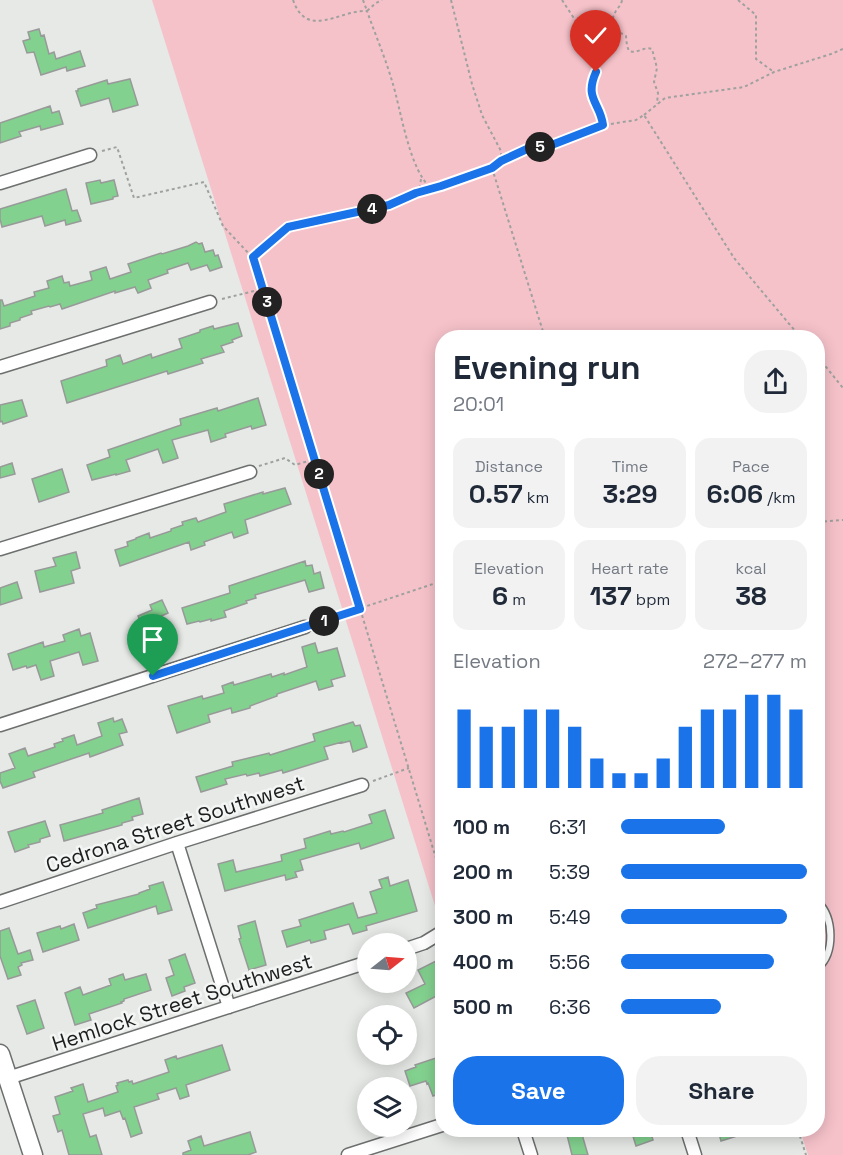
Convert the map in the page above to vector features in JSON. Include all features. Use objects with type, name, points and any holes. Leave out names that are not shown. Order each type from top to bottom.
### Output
[{"type":"street","points":[[0,183],[90,155]]},
{"type":"street","points":[[0,366],[210,302]]},
{"type":"street","points":[[0,549],[250,472]]},
{"type":"street","points":[[0,725],[305,627]]},
{"type":"street","name":"Cedrona Street Southwest","points":[[0,902],[362,784]]},
{"type":"street","points":[[177,843],[230,1007]]},
{"type":"street","points":[[417,945],[435,936]]},
{"type":"street","name":"Hemlock Street Southwest","points":[[8,1078],[357,966]]},
{"type":"street","points":[[0,1054],[33,1155]]},
{"type":"street","points":[[348,1155],[435,1127]]},
{"type":"street","points":[[525,1137],[531,1155]]},
{"type":"street","points":[[689,1137],[694,1155]]},
{"type":"lane","points":[[825,917],[830,934],[829,951],[825,958]]},
{"type":"path","points":[[293,0],[298,11],[307,20],[320,21],[356,11],[367,11],[382,0]]},
{"type":"path","points":[[363,0],[393,83],[401,119],[421,177],[432,189]]},
{"type":"path","points":[[451,0],[475,94],[482,115],[501,150],[501,161]]},
{"type":"path","points":[[562,0],[577,23],[590,61],[596,68],[591,89],[594,103],[602,116],[603,125]]},
{"type":"path","points":[[581,38],[604,28],[614,16],[622,0]]},
{"type":"path","points":[[738,0],[756,15],[756,59],[774,72]]},
{"type":"path","points":[[604,28],[626,36],[629,51],[652,49],[657,68],[654,82],[657,104]]},
{"type":"path","points":[[253,257],[288,227],[360,210],[380,208],[416,193],[492,168],[501,161],[527,149],[549,146],[603,125],[636,120],[665,98],[744,87],[774,72],[843,49]]},
{"type":"path","points":[[644,115],[734,258],[794,330]]},
{"type":"path","points":[[90,155],[117,147],[134,198],[204,182],[223,226],[253,257],[435,855]]},
{"type":"path","points":[[492,168],[543,330]]},
{"type":"path","points":[[416,193],[421,177]]},
{"type":"path","points":[[210,302],[262,289]]},
{"type":"path","points":[[825,366],[843,388]]},
{"type":"path","points":[[250,472],[254,467],[285,458],[295,465],[315,459]]},
{"type":"path","points":[[825,521],[843,520]]},
{"type":"path","points":[[305,627],[435,583]]},
{"type":"path","points":[[362,784],[409,768]]},
{"type":"path","points":[[800,1137],[806,1155]]},
{"type":"shaded area","points":[[152,0],[843,0],[843,1155],[808,1155],[802,1137],[825,1137],[825,330],[435,330],[435,906]]},
{"type":"building","points":[[39,29],[41,36],[44,35],[49,54],[54,52],[56,59],[80,51],[85,66],[67,71],[66,67],[41,75],[34,52],[27,53],[23,41],[30,39],[28,32]]},
{"type":"building","points":[[130,79],[138,105],[113,112],[109,98],[81,106],[76,91],[78,89],[107,80],[108,84]]},
{"type":"building","points":[[50,106],[52,113],[59,111],[63,124],[41,130],[40,126],[19,132],[21,136],[0,143],[0,123]]},
{"type":"building","points":[[100,180],[101,183],[114,180],[118,196],[91,204],[86,183]]},
{"type":"building","points":[[66,189],[72,211],[77,210],[81,221],[66,225],[65,220],[45,226],[42,216],[2,227],[0,209]]},
{"type":"building","points":[[196,242],[202,243],[205,252],[213,250],[215,256],[218,255],[222,267],[210,271],[207,265],[191,270],[188,263],[148,280],[151,288],[138,293],[135,287],[115,293],[115,291],[62,309],[60,304],[49,306],[31,311],[32,314],[0,329],[0,300],[4,306],[35,296],[34,292],[49,288],[47,281],[62,276],[64,283],[69,282],[70,286],[92,280],[90,272],[106,267],[110,279],[131,272],[128,264]]},
{"type":"building","points":[[238,323],[242,336],[221,346],[224,352],[201,359],[203,363],[168,374],[167,371],[67,403],[61,381],[107,366],[106,360],[120,355],[123,364],[151,354],[152,358],[182,348],[179,339],[200,332],[200,330]]},
{"type":"building","points":[[258,398],[266,425],[252,429],[251,426],[225,434],[226,437],[211,442],[208,430],[172,440],[178,458],[163,463],[158,449],[126,460],[130,471],[92,480],[87,465],[110,457],[108,450],[181,425],[180,419],[217,408],[218,411]]},
{"type":"building","points":[[22,400],[27,416],[3,424],[2,421],[0,422],[0,405]]},
{"type":"building","points":[[12,463],[15,474],[0,478],[0,467]]},
{"type":"building","points":[[62,469],[69,492],[39,502],[32,479]]},
{"type":"building","points":[[285,488],[291,504],[245,520],[248,533],[234,538],[232,532],[204,542],[205,545],[191,550],[189,542],[120,566],[115,550],[128,546],[127,542],[149,533],[150,538],[171,531],[183,525],[182,522],[196,518],[198,522],[226,512],[224,504]]},
{"type":"building","points":[[76,552],[80,568],[71,571],[74,583],[40,592],[35,571],[56,566],[53,558]]},
{"type":"building","points":[[305,561],[306,566],[312,565],[314,574],[320,572],[324,588],[309,592],[305,580],[255,595],[256,598],[246,601],[247,603],[224,611],[226,617],[187,624],[182,608],[230,593],[229,586]]},
{"type":"building","points":[[17,582],[22,598],[0,605],[0,588]]},
{"type":"building","points":[[162,600],[168,613],[159,617],[166,635],[149,643],[138,616],[152,610],[150,605]]},
{"type":"building","points":[[79,629],[81,636],[90,633],[98,661],[83,665],[79,652],[50,661],[54,676],[41,680],[36,665],[13,670],[8,654],[43,642],[44,647],[65,641],[63,635]]},
{"type":"building","points":[[315,643],[318,653],[337,648],[345,676],[331,680],[333,686],[319,690],[316,681],[277,694],[250,708],[232,713],[231,708],[208,715],[210,722],[177,733],[168,706],[202,696],[203,699],[224,693],[222,686],[233,682],[234,685],[271,674],[272,677],[284,673],[284,675],[307,667],[302,647]]},
{"type":"building","points":[[113,718],[114,722],[122,719],[127,732],[119,734],[123,745],[90,757],[89,753],[33,772],[35,777],[3,788],[0,773],[15,768],[9,754],[25,748],[28,756],[55,747],[54,744],[74,735],[77,745],[102,736],[98,723]]},
{"type":"building","points":[[353,722],[355,726],[360,725],[367,747],[353,752],[350,741],[342,742],[324,747],[328,759],[283,773],[282,770],[260,776],[259,773],[247,776],[246,774],[225,779],[227,784],[201,792],[196,777],[233,766],[232,762],[269,753],[270,755],[315,741],[313,734]]},
{"type":"building","points":[[139,798],[143,814],[132,817],[133,820],[64,841],[60,825],[103,813],[102,810]]},
{"type":"building","points":[[385,810],[394,838],[361,849],[359,843],[300,860],[303,870],[295,872],[297,877],[286,880],[285,875],[225,891],[218,864],[233,860],[236,872],[282,861],[281,855],[306,848],[304,839],[330,831],[331,834],[344,832],[372,823],[369,815]]},
{"type":"building","points":[[45,821],[50,836],[15,852],[8,832]]},
{"type":"building","points":[[388,877],[390,886],[408,880],[417,911],[366,926],[367,930],[353,934],[349,924],[324,931],[326,939],[311,943],[310,940],[287,947],[282,931],[301,926],[299,920],[353,903],[358,918],[377,913],[370,892],[382,888],[379,880]]},
{"type":"building","points":[[163,882],[172,910],[158,914],[156,906],[88,928],[83,913],[97,908],[96,905],[139,894],[150,889],[149,886]]},
{"type":"building","points":[[255,921],[266,965],[249,970],[239,939],[241,938],[238,926]]},
{"type":"building","points":[[74,924],[79,940],[43,952],[37,933]]},
{"type":"building","points":[[9,928],[18,954],[30,950],[33,960],[21,963],[22,965],[18,967],[21,975],[8,979],[0,956],[0,931]]},
{"type":"building","points":[[185,954],[195,983],[184,987],[185,991],[172,996],[166,978],[174,975],[169,960]]},
{"type":"building","points":[[435,962],[435,997],[417,1006],[412,1005],[406,993],[417,993],[417,988],[425,984],[418,970]]},
{"type":"building","points":[[123,974],[125,980],[146,974],[151,990],[89,1014],[91,1020],[75,1025],[65,993],[80,987],[83,995],[111,985],[109,979]]},
{"type":"building","points":[[35,1000],[44,1028],[27,1034],[17,1006]]},
{"type":"building","points":[[222,1045],[230,1070],[186,1085],[189,1096],[180,1099],[176,1088],[157,1094],[159,1099],[134,1107],[142,1133],[131,1137],[125,1118],[123,1119],[120,1111],[105,1116],[103,1108],[83,1114],[90,1137],[96,1135],[102,1155],[69,1155],[62,1130],[58,1132],[53,1116],[60,1114],[55,1097],[73,1091],[71,1088],[83,1084],[88,1102],[118,1092],[117,1083],[128,1080],[133,1084],[169,1072],[165,1060],[176,1056],[177,1059]]},
{"type":"building","points":[[435,1058],[435,1095],[433,1096],[426,1081],[417,1084],[417,1077],[407,1077],[405,1071],[416,1067],[415,1065]]},
{"type":"building","points":[[250,1132],[256,1152],[248,1155],[183,1155],[191,1150],[188,1141],[201,1136],[204,1146]]},
{"type":"building","points":[[568,1137],[583,1137],[588,1155],[572,1155]]},
{"type":"building","points":[[633,1137],[652,1137],[653,1140],[636,1146]]},
{"type":"building","points":[[720,1137],[734,1137],[721,1141]]},
{"type":"route","points":[[153,676],[360,609],[253,257],[288,227],[360,210],[380,208],[416,193],[492,168],[501,161],[527,149],[549,146],[603,125],[602,116],[594,103],[591,89],[596,72]]}]
